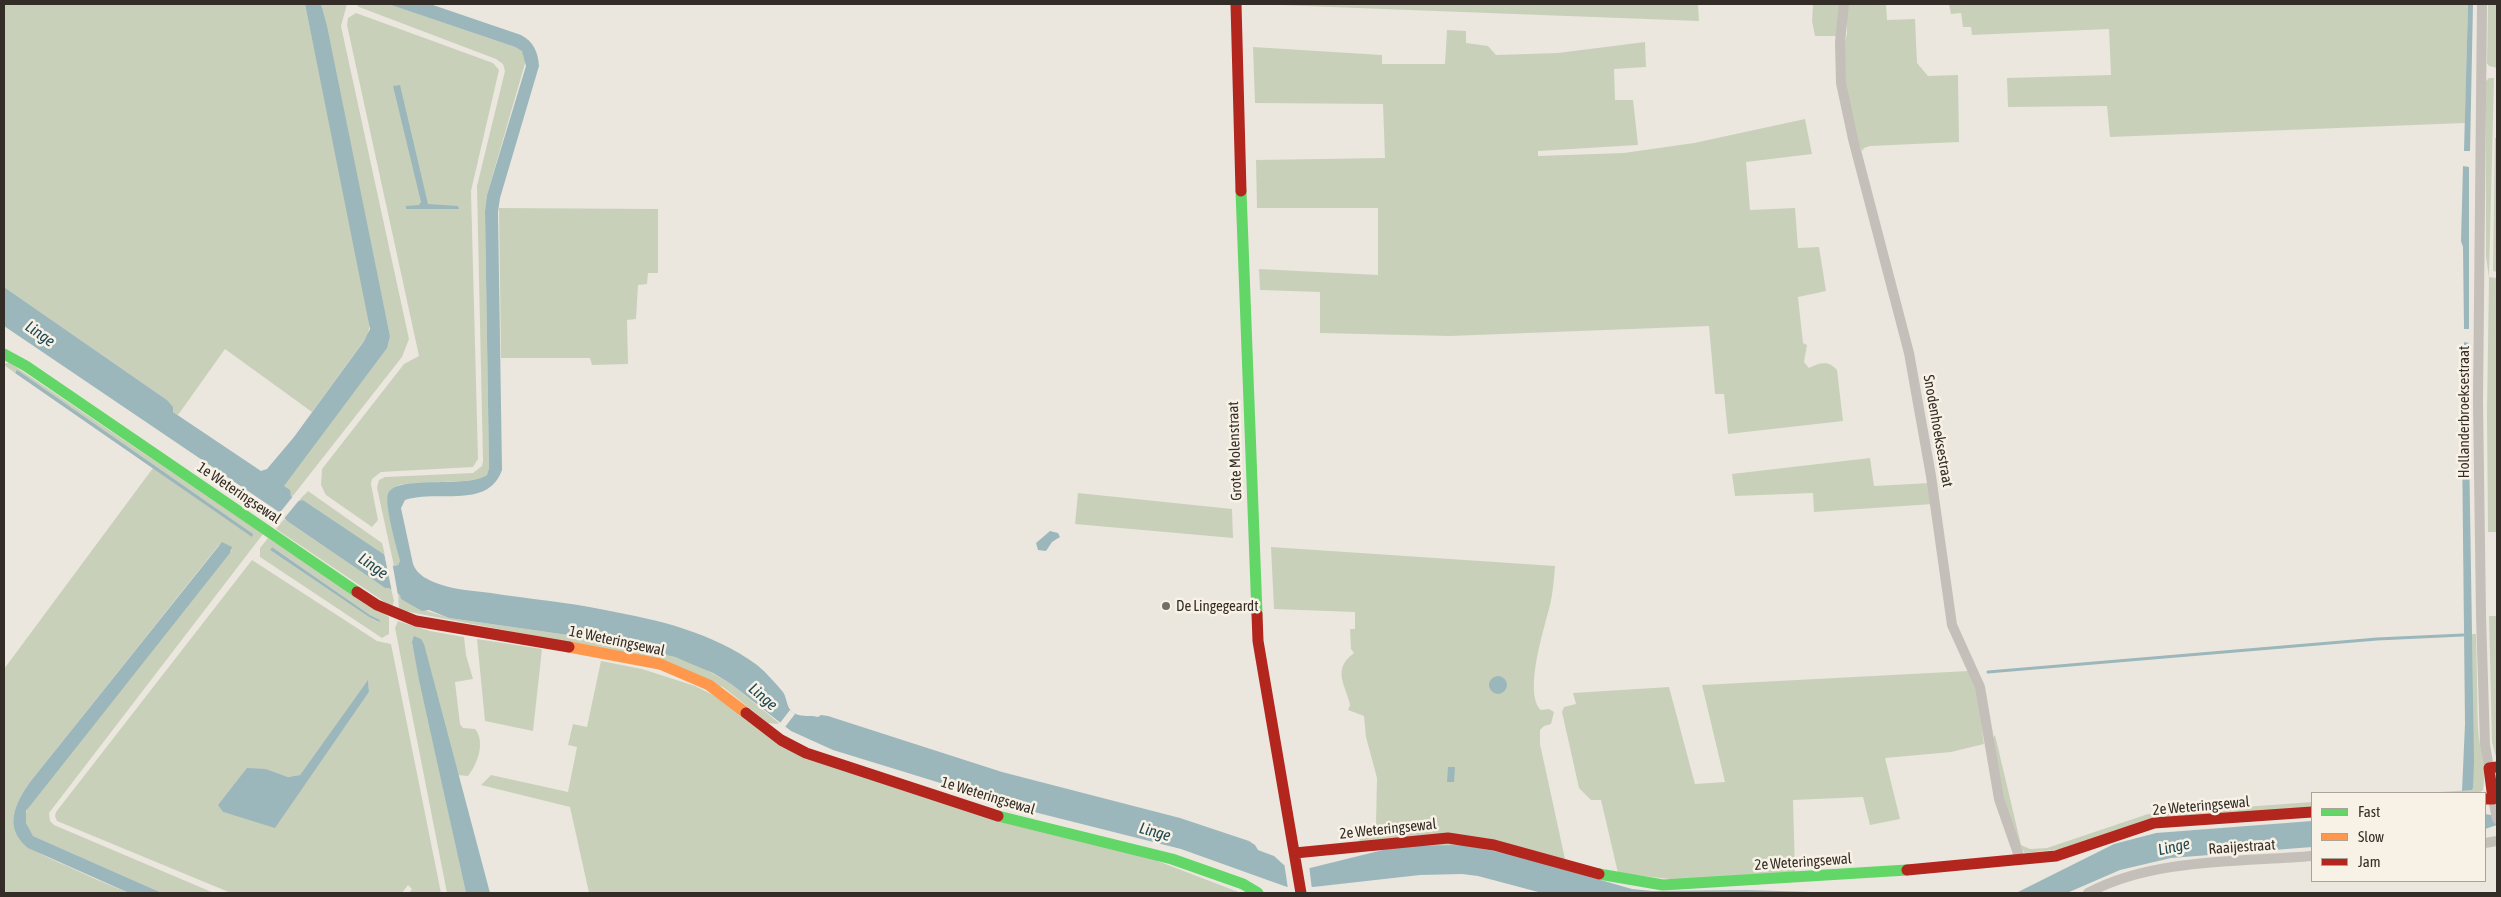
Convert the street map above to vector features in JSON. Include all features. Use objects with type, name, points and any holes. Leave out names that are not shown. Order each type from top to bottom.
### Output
[{"type":"street","name":"Grote Molenstraat","points":[[1236,4],[1237,90],[1258,641],[1301,892]]},
{"type":"street","name":"Snodenhoeksestraat","points":[[1844,4],[1840,42],[1841,83],[1853,139],[1909,353],[1931,476],[1952,625],[1980,687],[1999,799],[2020,859]]},
{"type":"street","name":"Hollanderbroeksestraat","points":[[2482,4],[2478,401],[2481,626],[2485,745],[2493,768],[2489,799],[2497,815]]},
{"type":"street","name":"1e Weteringsewal","points":[[4,354],[26,366],[377,605],[394,613],[436,625],[602,652],[660,664],[709,685],[781,740],[813,756],[999,816],[1172,859],[1243,884],[1258,893]]},
{"type":"street","name":"2e Weteringsewal","points":[[1296,857],[1434,837],[1505,848],[1635,883],[1663,885],[1919,870],[2056,856],[2154,823],[2311,812]]},
{"type":"street","name":"Raaijestraat","points":[[2088,893],[2117,881],[2171,867],[2311,856]]},
{"type":"green space","points":[[4,4],[305,4],[370,322],[368,335],[312,412],[225,349],[178,415],[173,412],[167,400],[4,287]]},
{"type":"green space","points":[[321,4],[347,4],[341,26],[409,339],[402,357],[292,497],[284,486],[285,483],[390,336]]},
{"type":"green space","points":[[356,4],[388,4],[515,47],[522,50],[526,60],[487,195],[485,211],[489,468],[487,475],[481,480],[399,485],[388,495],[389,512],[400,561],[398,565],[394,566],[377,488],[379,480],[385,477],[473,473],[482,466],[477,186],[505,71],[503,64],[496,59],[359,7]]},
{"type":"green space","points":[[1252,4],[1698,4],[1699,21]]},
{"type":"green space","points":[[1813,4],[1840,4],[1837,36],[1815,36],[1812,21]]},
{"type":"green space","points":[[1847,4],[1886,4],[1887,20],[1915,19],[1917,63],[1928,76],[1958,75],[1959,142],[1870,146],[1862,151],[1855,134],[1847,95],[1843,49],[1847,34]]},
{"type":"green space","points":[[1949,4],[2468,4],[2465,123],[2110,137],[2107,106],[2008,107],[2007,78],[2111,75],[2109,29],[1972,35],[1971,27],[1963,27],[1961,13],[1951,14]]},
{"type":"green space","points":[[2488,4],[2497,4],[2497,68],[2489,66],[2487,63]]},
{"type":"green space","points":[[356,13],[493,63],[499,70],[471,191],[478,459],[473,467],[381,472],[372,479],[371,484],[378,520],[372,527],[326,495],[321,485],[322,469],[404,364],[419,356],[347,25],[348,18]]},
{"type":"green space","points":[[1447,30],[1466,31],[1466,43],[1488,46],[1496,55],[1558,53],[1645,42],[1646,67],[1614,69],[1615,100],[1633,100],[1638,145],[1538,151],[1538,156],[1624,153],[1694,143],[1805,119],[1812,154],[1746,162],[1750,210],[1795,208],[1798,248],[1819,247],[1826,291],[1798,297],[1803,343],[1807,345],[1804,362],[1809,368],[1824,363],[1837,370],[1843,421],[1728,434],[1724,394],[1715,394],[1709,326],[1450,336],[1320,333],[1320,292],[1260,290],[1259,269],[1378,275],[1378,208],[1257,208],[1256,160],[1385,158],[1383,104],[1255,103],[1253,47],[1382,55],[1382,64],[1445,64]]},
{"type":"green space","points":[[2489,78],[2494,78],[2489,277],[2497,278],[2497,532],[2488,532],[2489,278],[2486,256],[2486,81]]},
{"type":"green space","points":[[2495,138],[2497,138],[2497,272],[2493,271]]},
{"type":"green space","points":[[499,208],[658,209],[658,273],[648,273],[647,284],[638,285],[636,319],[627,320],[628,364],[592,365],[590,358],[501,358]]},
{"type":"green space","points":[[10,363],[263,534],[49,813],[50,821],[54,825],[214,893],[162,893],[33,836],[26,824],[26,816],[30,804],[232,550],[219,545],[30,782],[16,813],[15,825],[19,835],[35,851],[129,893],[4,893],[4,669],[153,468],[252,537],[16,371],[15,373],[4,365]]},
{"type":"green space","points":[[1870,458],[1874,486],[1930,483],[1933,504],[1814,512],[1813,493],[1735,496],[1732,474]]},
{"type":"green space","points":[[308,491],[382,543],[385,555],[303,500],[298,501]]},
{"type":"green space","points":[[1078,493],[1232,509],[1233,538],[1075,524]]},
{"type":"green space","points":[[284,519],[385,588],[391,588],[394,601],[392,607],[276,529]]},
{"type":"green space","points":[[268,538],[389,617],[389,634],[382,638],[260,557],[260,548]],"holes":[[[272,547],[380,620],[378,622],[369,617],[270,550]]]},
{"type":"green space","points":[[1271,547],[1555,566],[1551,600],[1537,659],[1534,689],[1536,701],[1541,710],[1549,709],[1554,712],[1551,724],[1544,726],[1540,730],[1540,744],[1565,859],[1359,841],[1364,830],[1376,824],[1377,778],[1366,737],[1364,716],[1348,710],[1350,705],[1342,678],[1343,665],[1354,653],[1351,649],[1350,629],[1355,629],[1355,612],[1274,609]]},
{"type":"green space","points":[[252,560],[377,641],[391,644],[441,893],[409,893],[412,889],[408,885],[402,893],[231,893],[57,821],[56,812]],"holes":[[[368,681],[369,692],[275,827],[223,812],[219,805],[266,769],[288,777],[300,775]]]},
{"type":"green space","points":[[398,593],[415,606],[449,618],[582,637],[675,657],[698,665],[731,684],[779,723],[768,723],[723,687],[535,636],[399,610]]},
{"type":"green space","points":[[2489,616],[2497,616],[2497,761],[2492,742]]},
{"type":"green space","points":[[398,621],[430,631],[464,637],[466,655],[473,679],[455,682],[460,724],[463,728],[475,729],[480,740],[477,760],[468,776],[458,775],[412,642],[466,893],[447,893],[395,628]]},
{"type":"green space","points":[[2472,634],[2476,634],[2478,728],[2483,766],[2483,790],[2480,792],[2439,792],[2472,790]]},
{"type":"green space","points":[[477,639],[542,649],[533,731],[485,721]]},
{"type":"green space","points":[[601,661],[642,669],[695,686],[723,700],[786,748],[1155,860],[1241,893],[589,893],[570,807],[481,785],[491,775],[568,792],[577,747],[568,745],[573,724],[587,727]]},
{"type":"green space","points":[[1968,671],[1977,691],[1984,744],[1951,752],[1885,758],[1900,819],[1870,825],[1863,797],[1793,800],[1795,872],[1678,880],[1618,873],[1601,800],[1591,800],[1579,788],[1562,712],[1564,707],[1576,704],[1573,693],[1669,687],[1695,784],[1725,782],[1702,685]]},
{"type":"green space","points":[[1995,735],[2021,845],[2030,849],[2047,848],[2148,814],[2311,802],[2311,808],[2152,820],[2073,848],[2025,853],[2012,832],[2007,816],[1993,738]]},
{"type":"water","name":"Linge","points":[[305,4],[321,4],[327,26],[390,336],[387,348],[284,486],[290,490],[291,496],[298,501],[303,500],[385,555],[386,561],[394,566],[398,565],[400,561],[389,517],[387,500],[388,494],[393,488],[417,483],[478,479],[487,475],[489,468],[485,211],[487,195],[526,66],[522,51],[515,47],[388,4],[430,4],[521,35],[534,48],[538,56],[539,66],[500,198],[498,212],[502,470],[495,482],[485,490],[474,494],[418,497],[405,500],[401,508],[413,564],[423,577],[452,588],[591,607],[645,618],[684,629],[722,644],[757,665],[783,692],[790,710],[796,714],[818,717],[821,715],[828,716],[1002,772],[1180,818],[1249,841],[1258,850],[1274,856],[1284,865],[1310,868],[1399,846],[1463,845],[1513,855],[1632,889],[1652,891],[1746,890],[1845,893],[1542,893],[1478,876],[1462,874],[1420,875],[1313,887],[1287,887],[1181,849],[1038,813],[833,750],[791,731],[731,684],[713,673],[675,657],[582,637],[449,618],[429,610],[422,611],[401,599],[400,595],[389,588],[385,588],[287,521],[279,512],[4,326],[4,287],[167,400],[173,407],[173,412],[261,471],[267,469],[294,437],[364,341],[370,329]]},
{"type":"water","points":[[2468,4],[2473,4],[2470,151],[2464,151]]},
{"type":"water","points":[[400,85],[428,204],[458,206],[459,209],[406,209],[406,206],[419,205],[421,202],[393,86]]},
{"type":"water","points":[[2463,166],[2469,167],[2469,329],[2464,329],[2463,247],[2461,241]]},
{"type":"water","points":[[2464,342],[2469,343],[2469,429],[2462,429]]},
{"type":"water","points":[[17,370],[253,534],[252,537],[15,373]]},
{"type":"water","points":[[2462,444],[2469,444],[2474,761],[2473,788],[2472,790],[2462,791],[2465,724]]},
{"type":"water","points":[[1050,531],[1058,533],[1060,537],[1052,542],[1046,551],[1038,550],[1036,543]]},
{"type":"water","points":[[222,542],[232,547],[230,553],[26,811],[26,823],[33,836],[162,893],[129,893],[28,848],[20,840],[16,832],[14,816],[16,807],[30,782]]},
{"type":"water","points":[[272,547],[380,620],[379,622],[270,550]]},
{"type":"water","points":[[414,636],[421,639],[424,644],[490,893],[466,893],[419,680],[412,642]]},
{"type":"water","points":[[1498,676],[1504,679],[1507,685],[1504,691],[1498,694],[1492,691],[1489,685],[1492,679]]},
{"type":"water","points":[[368,680],[369,692],[275,828],[223,812],[218,805],[247,768],[266,769],[288,777],[300,775]]},
{"type":"water","points":[[1448,767],[1455,767],[1454,782],[1447,782]]},
{"type":"water","points":[[2486,814],[2497,816],[2497,825],[2486,829]]},
{"type":"water","name":"Linge","points":[[2311,821],[2311,847],[2171,858],[2120,870],[2067,893],[2016,893],[2114,844],[2156,833]]},
{"type":"pier","points":[[294,495],[301,498],[282,521],[278,515]]},
{"type":"pier","points":[[384,553],[392,561],[399,601],[398,596],[392,592]]},
{"type":"pier","points":[[790,710],[795,714],[785,727],[780,723]]},
{"type":"pier","points":[[1284,862],[1309,865],[1312,890],[1288,889]]},
{"type":"waterway","points":[[1988,672],[2377,639],[2463,635]]},
{"type":"traffic: fast","points":[[1241,191],[1257,614]]},
{"type":"traffic: fast","points":[[4,354],[26,366],[357,592]]},
{"type":"traffic: fast","points":[[998,816],[1172,859],[1243,884],[1258,893]]},
{"type":"traffic: fast","points":[[1599,874],[1663,885],[1907,870]]},
{"type":"traffic: slow","points":[[569,647],[660,664],[709,685],[746,713]]},
{"type":"traffic: jam","points":[[1236,4],[1241,191]]},
{"type":"traffic: jam","points":[[357,592],[377,605],[416,621],[569,647]]},
{"type":"traffic: jam","points":[[1257,614],[1258,641],[1301,893]]},
{"type":"traffic: jam","points":[[746,713],[781,740],[806,753],[998,816]]},
{"type":"traffic: jam","points":[[2486,799],[2493,799],[2489,768],[2497,767]]},
{"type":"traffic: jam","points":[[1907,870],[2056,856],[2154,823],[2311,812]]},
{"type":"traffic: jam","points":[[1295,853],[1448,838],[1494,845],[1599,874]]},
{"type":"place","name":"De Lingegeardt","points":[[1166,606]]}]
